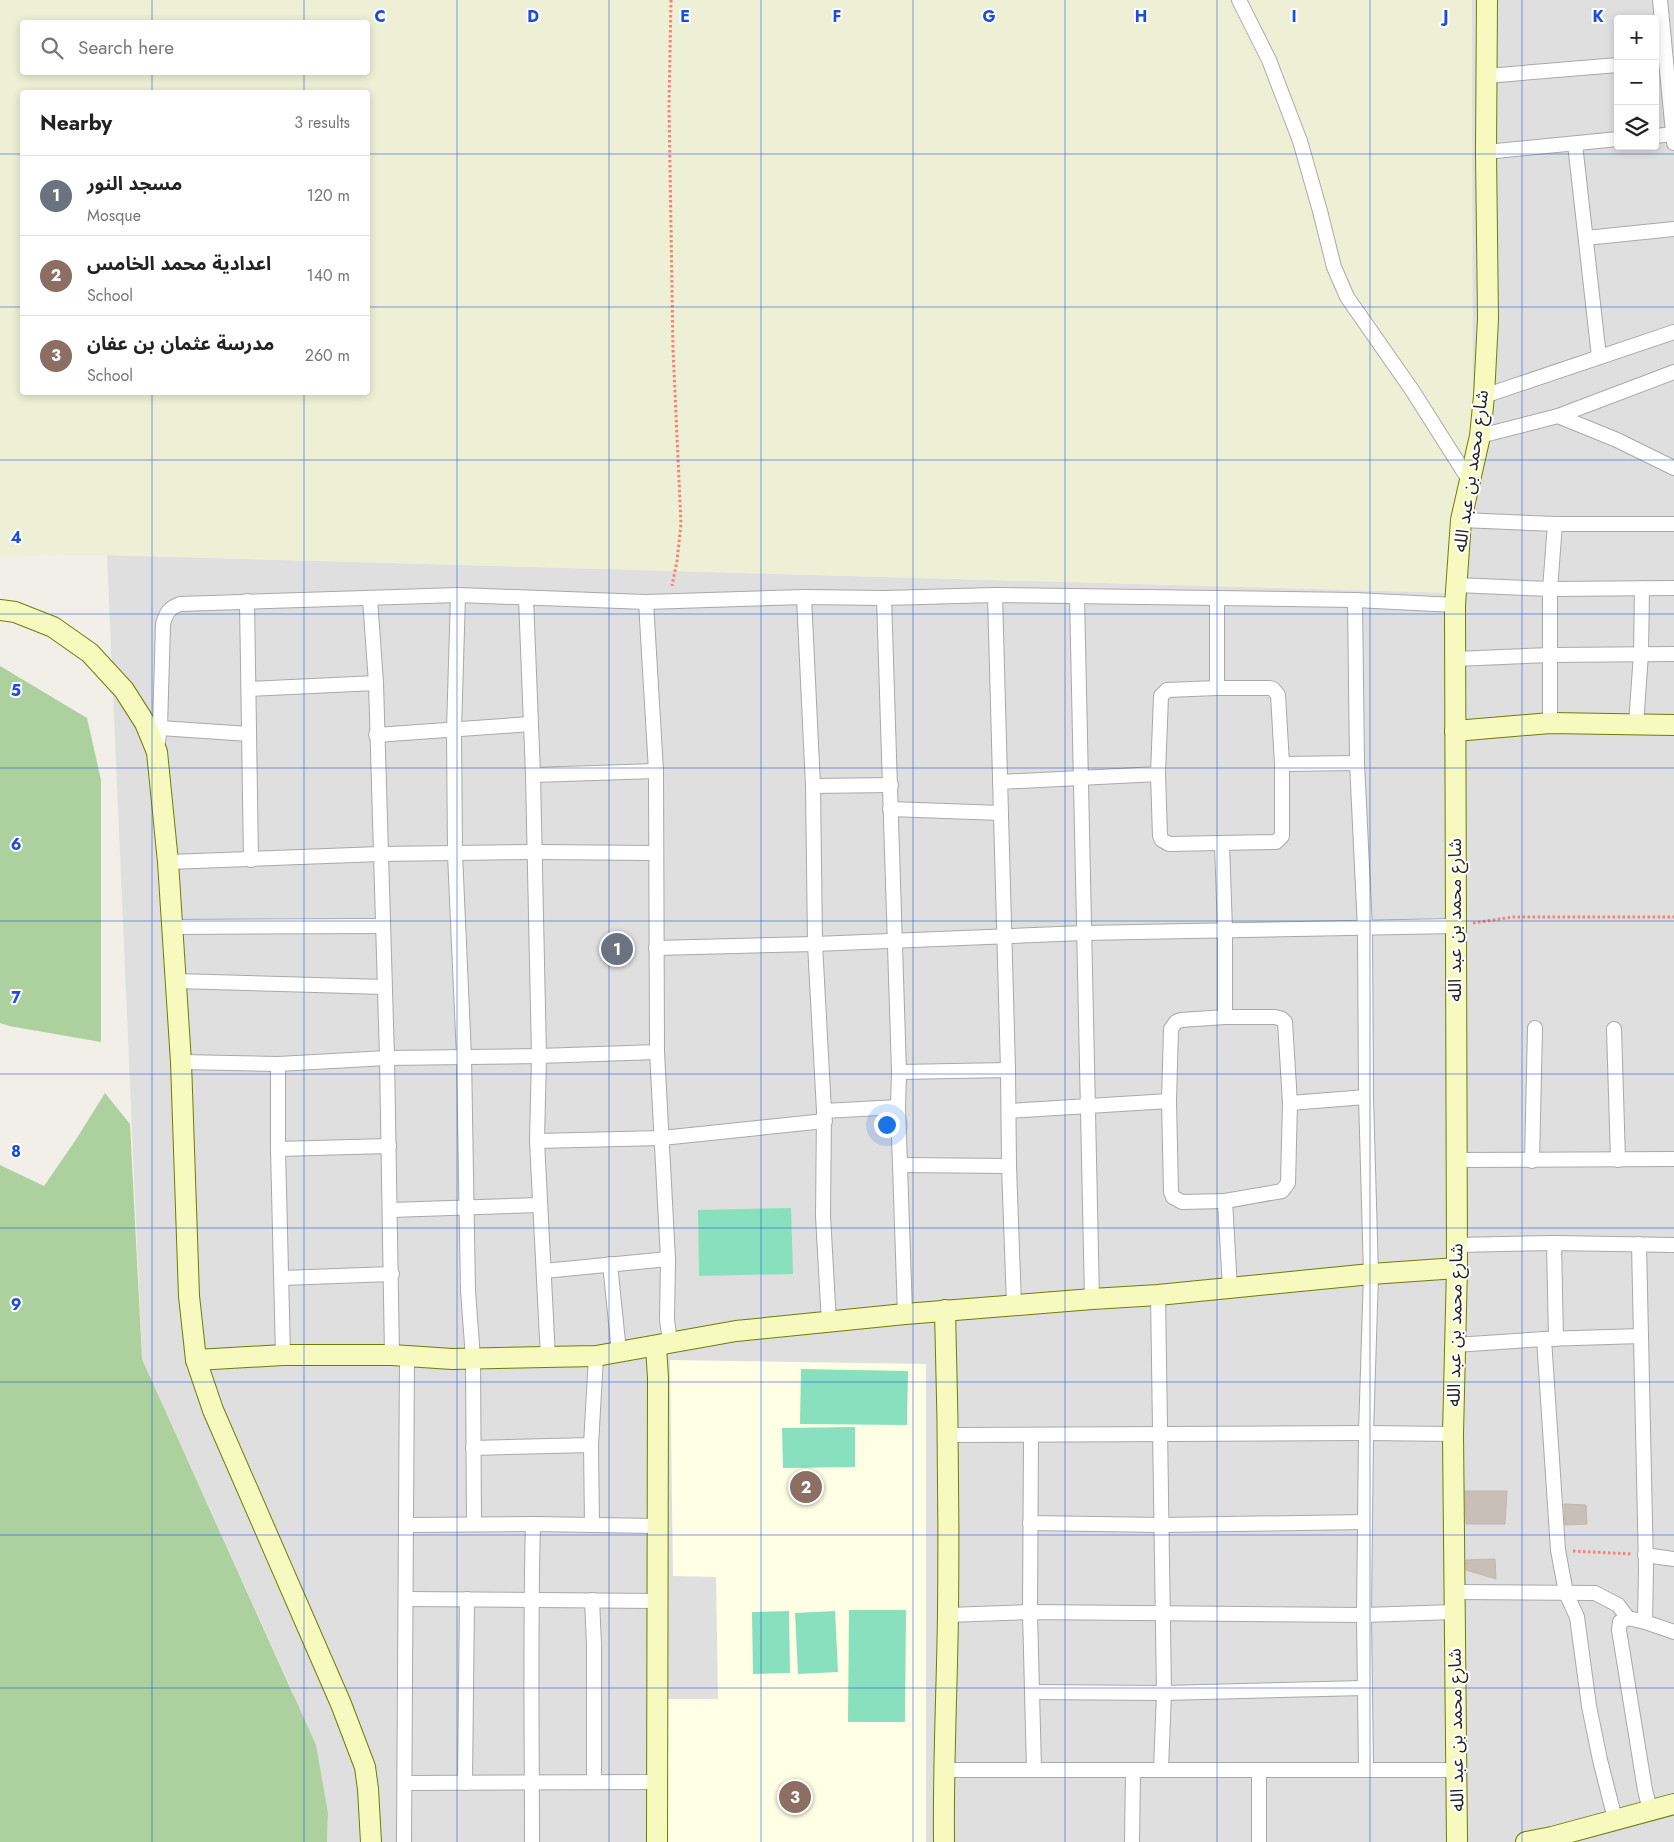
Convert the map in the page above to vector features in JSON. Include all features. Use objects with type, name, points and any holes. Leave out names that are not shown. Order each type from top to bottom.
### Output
[{"type":"street","points":[[1239,0],[1270,60],[1300,141],[1334,267],[1347,297],[1412,390],[1469,480]]},
{"type":"street","name":"شارع محمد بن عبد الله","points":[[1457,1842],[1454,1612],[1454,1434],[1457,1268],[1455,605],[1461,520],[1480,436],[1484,396],[1488,318],[1487,0]]},
{"type":"street","points":[[1660,0],[1661,61],[1674,143]]},
{"type":"street","points":[[1486,76],[1614,65]]},
{"type":"street","points":[[1659,136],[1674,134]]},
{"type":"street","points":[[1486,152],[1614,140]]},
{"type":"street","points":[[1575,144],[1599,357]]},
{"type":"street","points":[[1586,238],[1674,229]]},
{"type":"street","points":[[1484,396],[1674,332]]},
{"type":"street","points":[[1480,436],[1558,416],[1674,372]]},
{"type":"street","points":[[1558,416],[1617,440],[1674,468]]},
{"type":"street","points":[[1461,520],[1556,524],[1674,524]]},
{"type":"street","points":[[1550,724],[1550,589],[1556,524]]},
{"type":"street","points":[[1456,585],[1550,589],[1674,588]]},
{"type":"street","points":[[1636,724],[1641,654],[1642,588]]},
{"type":"street","points":[[371,1842],[365,1767],[341,1704],[212,1410],[196,1360],[188,1296],[176,982],[168,862],[157,752],[160,728],[163,624],[166,614],[172,607],[180,604],[248,601],[458,595],[646,602],[804,597],[884,598],[995,595],[1355,600],[1455,605]]},
{"type":"street","points":[[458,595],[454,730],[455,854],[464,1057],[468,1274],[473,1358],[474,1524]]},
{"type":"street","points":[[995,595],[1014,1305]]},
{"type":"street","points":[[1077,596],[1092,1299]]},
{"type":"street","points":[[804,597],[813,786],[815,944],[825,1116],[823,1216],[829,1323]]},
{"type":"street","points":[[526,598],[533,776],[539,1056],[537,1141],[548,1358]]},
{"type":"street","points":[[884,598],[900,1072],[898,1107],[905,1314]]},
{"type":"street","points":[[370,599],[376,683],[392,1274],[400,1356],[406,1525],[404,1842]]},
{"type":"street","points":[[1217,599],[1218,688]]},
{"type":"street","points":[[1355,600],[1357,763],[1365,929],[1366,1096],[1371,1274],[1366,1433],[1364,1615],[1366,1769]]},
{"type":"street","points":[[248,601],[250,860]]},
{"type":"street","points":[[646,602],[656,772],[657,1052],[668,1259],[667,1320],[658,1378],[657,1842]]},
{"type":"street","points":[[0,610],[15,612],[53,627],[90,653],[124,690],[145,723],[157,752]]},
{"type":"street","points":[[1456,659],[1550,655],[1674,654]]},
{"type":"street","points":[[249,688],[376,683]]},
{"type":"street","points":[[1218,688],[1270,688],[1277,692],[1282,764],[1282,830],[1280,839],[1276,842],[1169,844],[1162,840],[1160,836],[1158,774],[1161,696],[1167,690],[1218,688]]},
{"type":"street","points":[[376,735],[531,724]]},
{"type":"street","points":[[1455,731],[1550,724],[1674,725]]},
{"type":"street","points":[[160,728],[249,734]]},
{"type":"street","points":[[1282,764],[1357,763]]},
{"type":"street","points":[[533,776],[656,772]]},
{"type":"street","points":[[1000,782],[1158,774]]},
{"type":"street","points":[[813,786],[891,785]]},
{"type":"street","points":[[890,809],[1001,813]]},
{"type":"street","points":[[1222,844],[1225,930],[1225,1017]]},
{"type":"street","points":[[168,862],[380,854],[534,852],[656,854]]},
{"type":"street","points":[[172,927],[382,926]]},
{"type":"street","points":[[656,948],[815,944],[1083,933],[1455,926]]},
{"type":"street","points":[[176,982],[384,987]]},
{"type":"street","points":[[1225,1017],[1275,1017],[1285,1022],[1290,1103],[1289,1177],[1282,1191],[1225,1200],[1182,1202],[1173,1197],[1171,1192],[1169,1102],[1172,1025],[1181,1020],[1225,1017]]},
{"type":"street","points":[[1532,1161],[1535,1028]]},
{"type":"street","points":[[1614,1029],[1618,1160]]},
{"type":"street","points":[[180,1062],[278,1064],[386,1058],[657,1052]]},
{"type":"street","points":[[278,1064],[283,1355]]},
{"type":"street","points":[[900,1072],[1008,1070]]},
{"type":"street","points":[[1290,1103],[1366,1096]]},
{"type":"street","points":[[1009,1111],[1169,1102]]},
{"type":"street","points":[[537,1141],[662,1138],[898,1107]]},
{"type":"street","points":[[278,1149],[389,1146]]},
{"type":"street","points":[[1456,1160],[1674,1159]]},
{"type":"street","points":[[901,1165],[1009,1166]]},
{"type":"street","points":[[1225,1200],[1230,1288]]},
{"type":"street","points":[[391,1210],[539,1205]]},
{"type":"street","points":[[1554,1243],[1550,1339],[1558,1550],[1566,1592],[1577,1617],[1589,1706],[1615,1820]]},
{"type":"street","points":[[1457,1245],[1554,1243],[1674,1245]]},
{"type":"street","points":[[1640,1244],[1645,1622]]},
{"type":"street","points":[[544,1270],[668,1259]]},
{"type":"street","points":[[610,1264],[619,1352]]},
{"type":"street","points":[[196,1360],[283,1355],[400,1356],[452,1359],[596,1356],[736,1331],[945,1310],[1158,1296],[1371,1274],[1457,1268]]},
{"type":"street","points":[[282,1278],[392,1274]]},
{"type":"street","points":[[1158,1296],[1164,1693],[1161,1769]]},
{"type":"street","points":[[944,1842],[943,1770],[948,1615],[949,1435],[945,1310]]},
{"type":"street","points":[[1455,1345],[1642,1336]]},
{"type":"street","points":[[592,1525],[591,1445],[596,1356]]},
{"type":"street","points":[[949,1435],[1454,1434]]},
{"type":"street","points":[[1031,1435],[1030,1612],[1034,1770]]},
{"type":"street","points":[[473,1448],[591,1445]]},
{"type":"street","points":[[1030,1522],[1162,1525],[1365,1522]]},
{"type":"street","points":[[406,1525],[533,1524],[657,1526]]},
{"type":"street","points":[[532,1842],[531,1599],[533,1524]]},
{"type":"street","points":[[1645,1555],[1674,1559]]},
{"type":"street","points":[[1455,1592],[1595,1593],[1618,1605],[1628,1618],[1674,1632]]},
{"type":"street","points":[[406,1599],[657,1600]]},
{"type":"street","points":[[465,1783],[467,1599]]},
{"type":"street","points":[[592,1600],[594,1644],[594,1782]]},
{"type":"street","points":[[948,1615],[1030,1612],[1364,1615],[1454,1612]]},
{"type":"street","points":[[1628,1618],[1620,1622],[1619,1630],[1645,1790],[1650,1810]]},
{"type":"street","points":[[1032,1692],[1164,1693],[1365,1688]]},
{"type":"street","points":[[943,1770],[1456,1770]]},
{"type":"street","points":[[1132,1842],[1133,1770]]},
{"type":"street","points":[[1259,1771],[1259,1842]]},
{"type":"street","points":[[405,1783],[658,1782]]},
{"type":"street","points":[[1526,1842],[1552,1837],[1674,1804]]},
{"type":"path","points":[[667,601],[674,577],[681,524],[672,349],[670,0]]},
{"type":"path","points":[[1455,926],[1496,918],[1513,917],[1674,917]]},
{"type":"path","points":[[1558,1550],[1645,1555]]},
{"type":"shaded area","points":[[0,0],[1472,0],[1473,426],[1456,593],[107,555],[0,556]]},
{"type":"shaded area","points":[[1457,0],[1674,0],[1674,1842],[327,1842],[328,1813],[292,1690],[142,1359],[107,555],[1456,593]]},
{"type":"shaded area","points":[[670,1360],[926,1364],[926,1842],[667,1842],[668,1699],[718,1699],[716,1577],[673,1576]]},
{"type":"green space","points":[[0,666],[87,718],[101,780],[101,1042],[0,1023]]},
{"type":"green space","points":[[105,1093],[130,1124],[142,1359],[316,1745],[328,1813],[327,1842],[0,1842],[0,1165],[44,1186]]},
{"type":"green space","points":[[791,1208],[793,1274],[699,1276],[698,1210]]},
{"type":"green space","points":[[801,1369],[908,1371],[907,1425],[800,1424]]},
{"type":"green space","points":[[855,1427],[855,1467],[783,1468],[782,1428]]},
{"type":"green space","points":[[849,1610],[906,1610],[905,1722],[848,1722]]},
{"type":"green space","points":[[789,1611],[790,1673],[753,1674],[752,1612]]},
{"type":"green space","points":[[835,1611],[838,1672],[798,1674],[795,1613]]},
{"type":"building","points":[[1465,1491],[1507,1491],[1505,1524],[1466,1524]]},
{"type":"building","points":[[1564,1504],[1586,1505],[1587,1524],[1565,1525]]},
{"type":"building","points":[[1495,1559],[1496,1579],[1466,1570],[1466,1560]]},
{"type":"place","name":"مسجد النور","points":[[617,949]]},
{"type":"place","name":"اعدادية محمد الخامس","points":[[806,1487]]},
{"type":"place","name":"مدرسة عثمان بن عفان","points":[[795,1797]]}]
